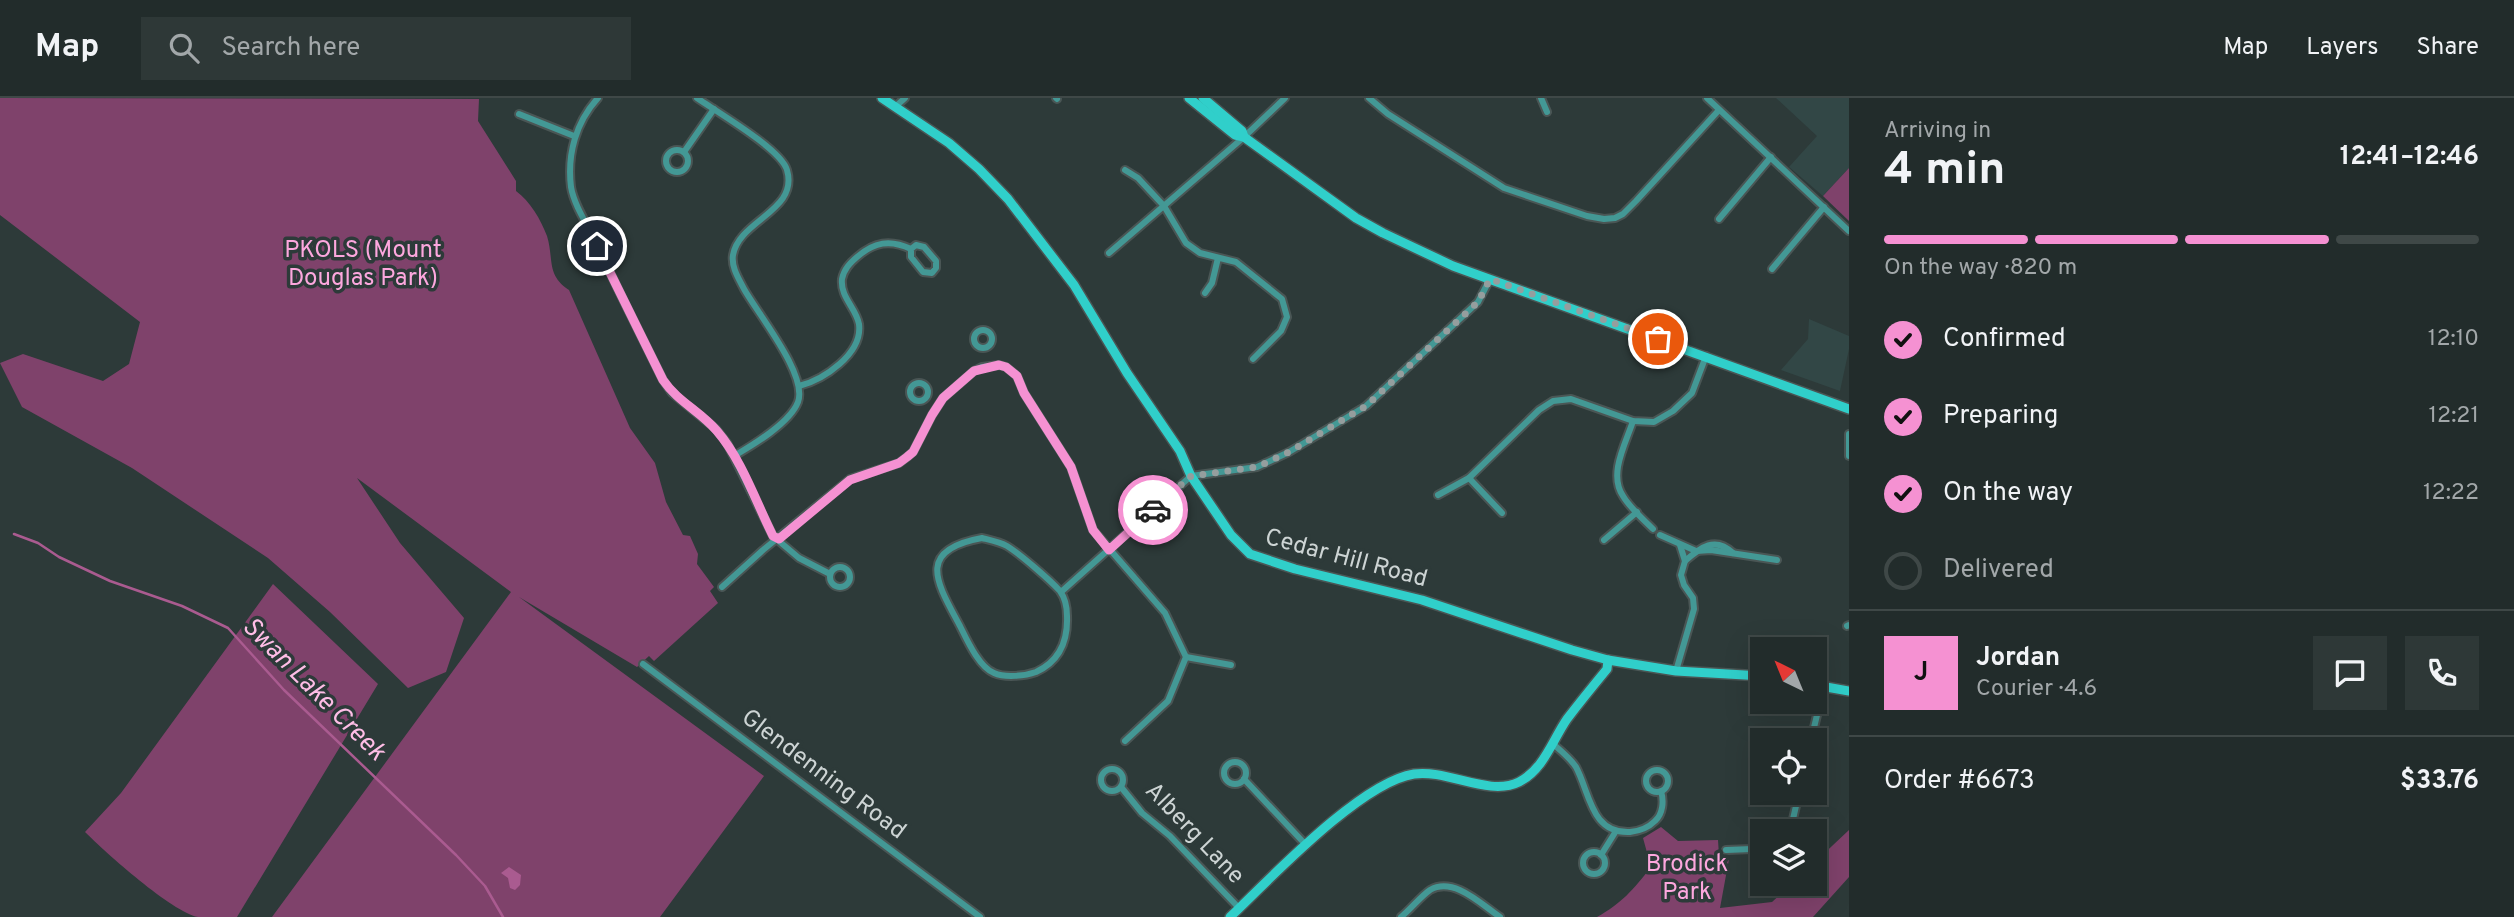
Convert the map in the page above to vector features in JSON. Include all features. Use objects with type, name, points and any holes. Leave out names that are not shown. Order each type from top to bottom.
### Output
[{"type":"street","points":[[598,98],[574,135],[570,164],[572,189],[644,342],[672,393],[716,429],[734,456],[773,536],[799,558],[830,574]]},
{"type":"street","points":[[696,98],[774,152],[787,169],[787,191],[782,201],[747,231],[733,256],[738,277],[793,369],[799,386],[798,402],[793,411],[755,444],[734,456]]},
{"type":"street","name":"Cedar Hill Road","points":[[882,98],[949,143],[979,169],[1023,219],[1074,285],[1127,373],[1180,451],[1191,476],[1241,547],[1260,559],[1422,600],[1608,660],[1676,671],[1750,675]]},
{"type":"street","points":[[895,107],[905,98]]},
{"type":"street","points":[[1189,98],[1236,135],[1244,137],[1323,196],[1383,233],[1453,266],[1849,409]]},
{"type":"street","points":[[1203,98],[1242,131],[1244,137]]},
{"type":"street","points":[[1109,253],[1244,137],[1285,98]]},
{"type":"street","points":[[1369,98],[1388,114],[1504,188],[1587,216],[1604,219],[1623,214],[1719,110]]},
{"type":"street","points":[[1541,98],[1547,112]]},
{"type":"street","points":[[1707,98],[1849,231]]},
{"type":"street","points":[[684,152],[713,109]]},
{"type":"street","points":[[519,114],[574,135]]},
{"type":"street","points":[[1719,219],[1771,157]]},
{"type":"street","points":[[1125,170],[1138,178],[1164,206],[1186,243],[1200,253],[1236,261],[1282,299],[1287,317],[1282,331],[1253,359]]},
{"type":"street","points":[[1772,269],[1824,207]]},
{"type":"street","points":[[799,386],[818,379],[843,359],[855,345],[859,323],[842,287],[842,278],[850,263],[873,245],[893,242],[911,249]]},
{"type":"street","points":[[916,245],[924,247],[936,261],[935,271],[929,274],[923,272],[911,257],[911,249],[916,245]]},
{"type":"street","points":[[1205,293],[1212,283],[1218,258]]},
{"type":"street","points":[[1061,592],[1191,476],[1257,467],[1289,452],[1366,406],[1478,302],[1490,279]]},
{"type":"street","points":[[986,348],[991,366]]},
{"type":"street","points":[[1438,495],[1469,478],[1539,410],[1553,401],[1571,400],[1633,421],[1654,422],[1673,411],[1692,393],[1706,356]]},
{"type":"street","points":[[722,587],[762,550],[850,480],[899,463],[913,452],[938,406],[974,371],[991,366],[1006,367],[1017,376],[1024,393],[1071,467],[1093,530],[1164,613],[1186,657],[1168,701],[1125,741]]},
{"type":"street","points":[[926,398],[938,406]]},
{"type":"street","points":[[1633,421],[1617,471],[1621,495],[1653,529]]},
{"type":"street","points":[[1849,434],[1849,456]]},
{"type":"street","points":[[1469,478],[1502,513]]},
{"type":"street","points":[[1604,540],[1637,512]]},
{"type":"street","points":[[1660,535],[1696,551],[1777,560]]},
{"type":"street","points":[[982,538],[1006,546],[1061,592],[1067,607],[1068,632],[1061,651],[1048,666],[1032,674],[1010,676],[992,673],[975,654],[938,586],[937,565],[944,553],[959,542],[982,538]]},
{"type":"street","points":[[1680,545],[1685,561]]},
{"type":"street","points":[[1676,671],[1694,609],[1693,598],[1681,575],[1685,561],[1696,551]]},
{"type":"street","points":[[1186,657],[1231,665]]},
{"type":"street","points":[[1230,917],[1344,813],[1379,788],[1404,776],[1437,774],[1469,782],[1504,786],[1517,783],[1529,775],[1542,762],[1565,723],[1607,669],[1608,660]]},
{"type":"street","name":"Glendenning Road","points":[[643,664],[980,917]]},
{"type":"street","points":[[1827,687],[1849,691]]},
{"type":"street","points":[[1553,744],[1576,767],[1590,805],[1597,815],[1616,831],[1636,831],[1654,823],[1662,810],[1664,799],[1661,791]]},
{"type":"street","points":[[1244,779],[1306,845]]},
{"type":"street","name":"Alberg Lane","points":[[1121,787],[1146,818],[1170,836],[1239,908]]},
{"type":"street","points":[[1601,855],[1616,831]]},
{"type":"street","points":[[1726,849],[1750,849]]},
{"type":"street","points":[[1401,917],[1432,889],[1446,886],[1461,890],[1500,917]]},
{"type":"shaded area","points":[[1776,98],[1849,98],[1849,168],[1823,196],[1789,167],[1817,136]]},
{"type":"shaded area","points":[[1809,319],[1849,336],[1840,391],[1781,370],[1808,339]]},
{"type":"shaded area","points":[[509,867],[521,875],[520,885],[515,890],[510,888],[508,878],[501,873]]},
{"type":"green space","name":"PKOLS (Mount Douglas Park)","points":[[0,98],[479,99],[478,121],[516,181],[516,191],[530,205],[542,224],[554,272],[569,290],[630,428],[655,463],[666,502],[683,535],[690,536],[698,554],[697,564],[714,587],[710,591],[718,603],[654,661],[649,656],[637,667],[519,597],[764,776],[660,917],[272,917],[511,592],[357,478],[400,543],[464,618],[446,672],[408,688],[330,612],[268,558],[132,468],[22,407],[0,363],[23,354],[103,381],[129,364],[140,322],[0,215]]},
{"type":"green space","points":[[1849,168],[1849,221],[1823,196]]},
{"type":"green space","points":[[273,584],[378,684],[237,917],[198,917],[172,905],[156,893],[85,832],[121,793]]},
{"type":"green space","name":"Brodick Park","points":[[1661,827],[1678,841],[1718,840],[1719,856],[1729,859],[1720,908],[1772,902],[1779,896],[1827,896],[1827,851],[1849,830],[1849,877],[1813,917],[1597,917],[1627,895],[1651,867],[1643,838]]},
{"type":"waterway","name":"Swan Lake Creek","points":[[14,534],[38,543],[59,557],[110,581],[182,606],[228,628],[284,690],[456,855],[485,886],[503,917]]},
{"type":"way so far","points":[[1153,510],[1191,476],[1257,467],[1289,452],[1366,406],[1478,302],[1490,279],[1658,339]]},
{"type":"route","points":[[597,246],[663,380],[672,393],[716,429],[727,443],[773,536],[779,539],[850,480],[899,463],[907,457],[913,452],[943,398],[974,371],[999,365],[1017,376],[1024,393],[1071,467],[1093,530],[1109,550],[1153,510]]}]
